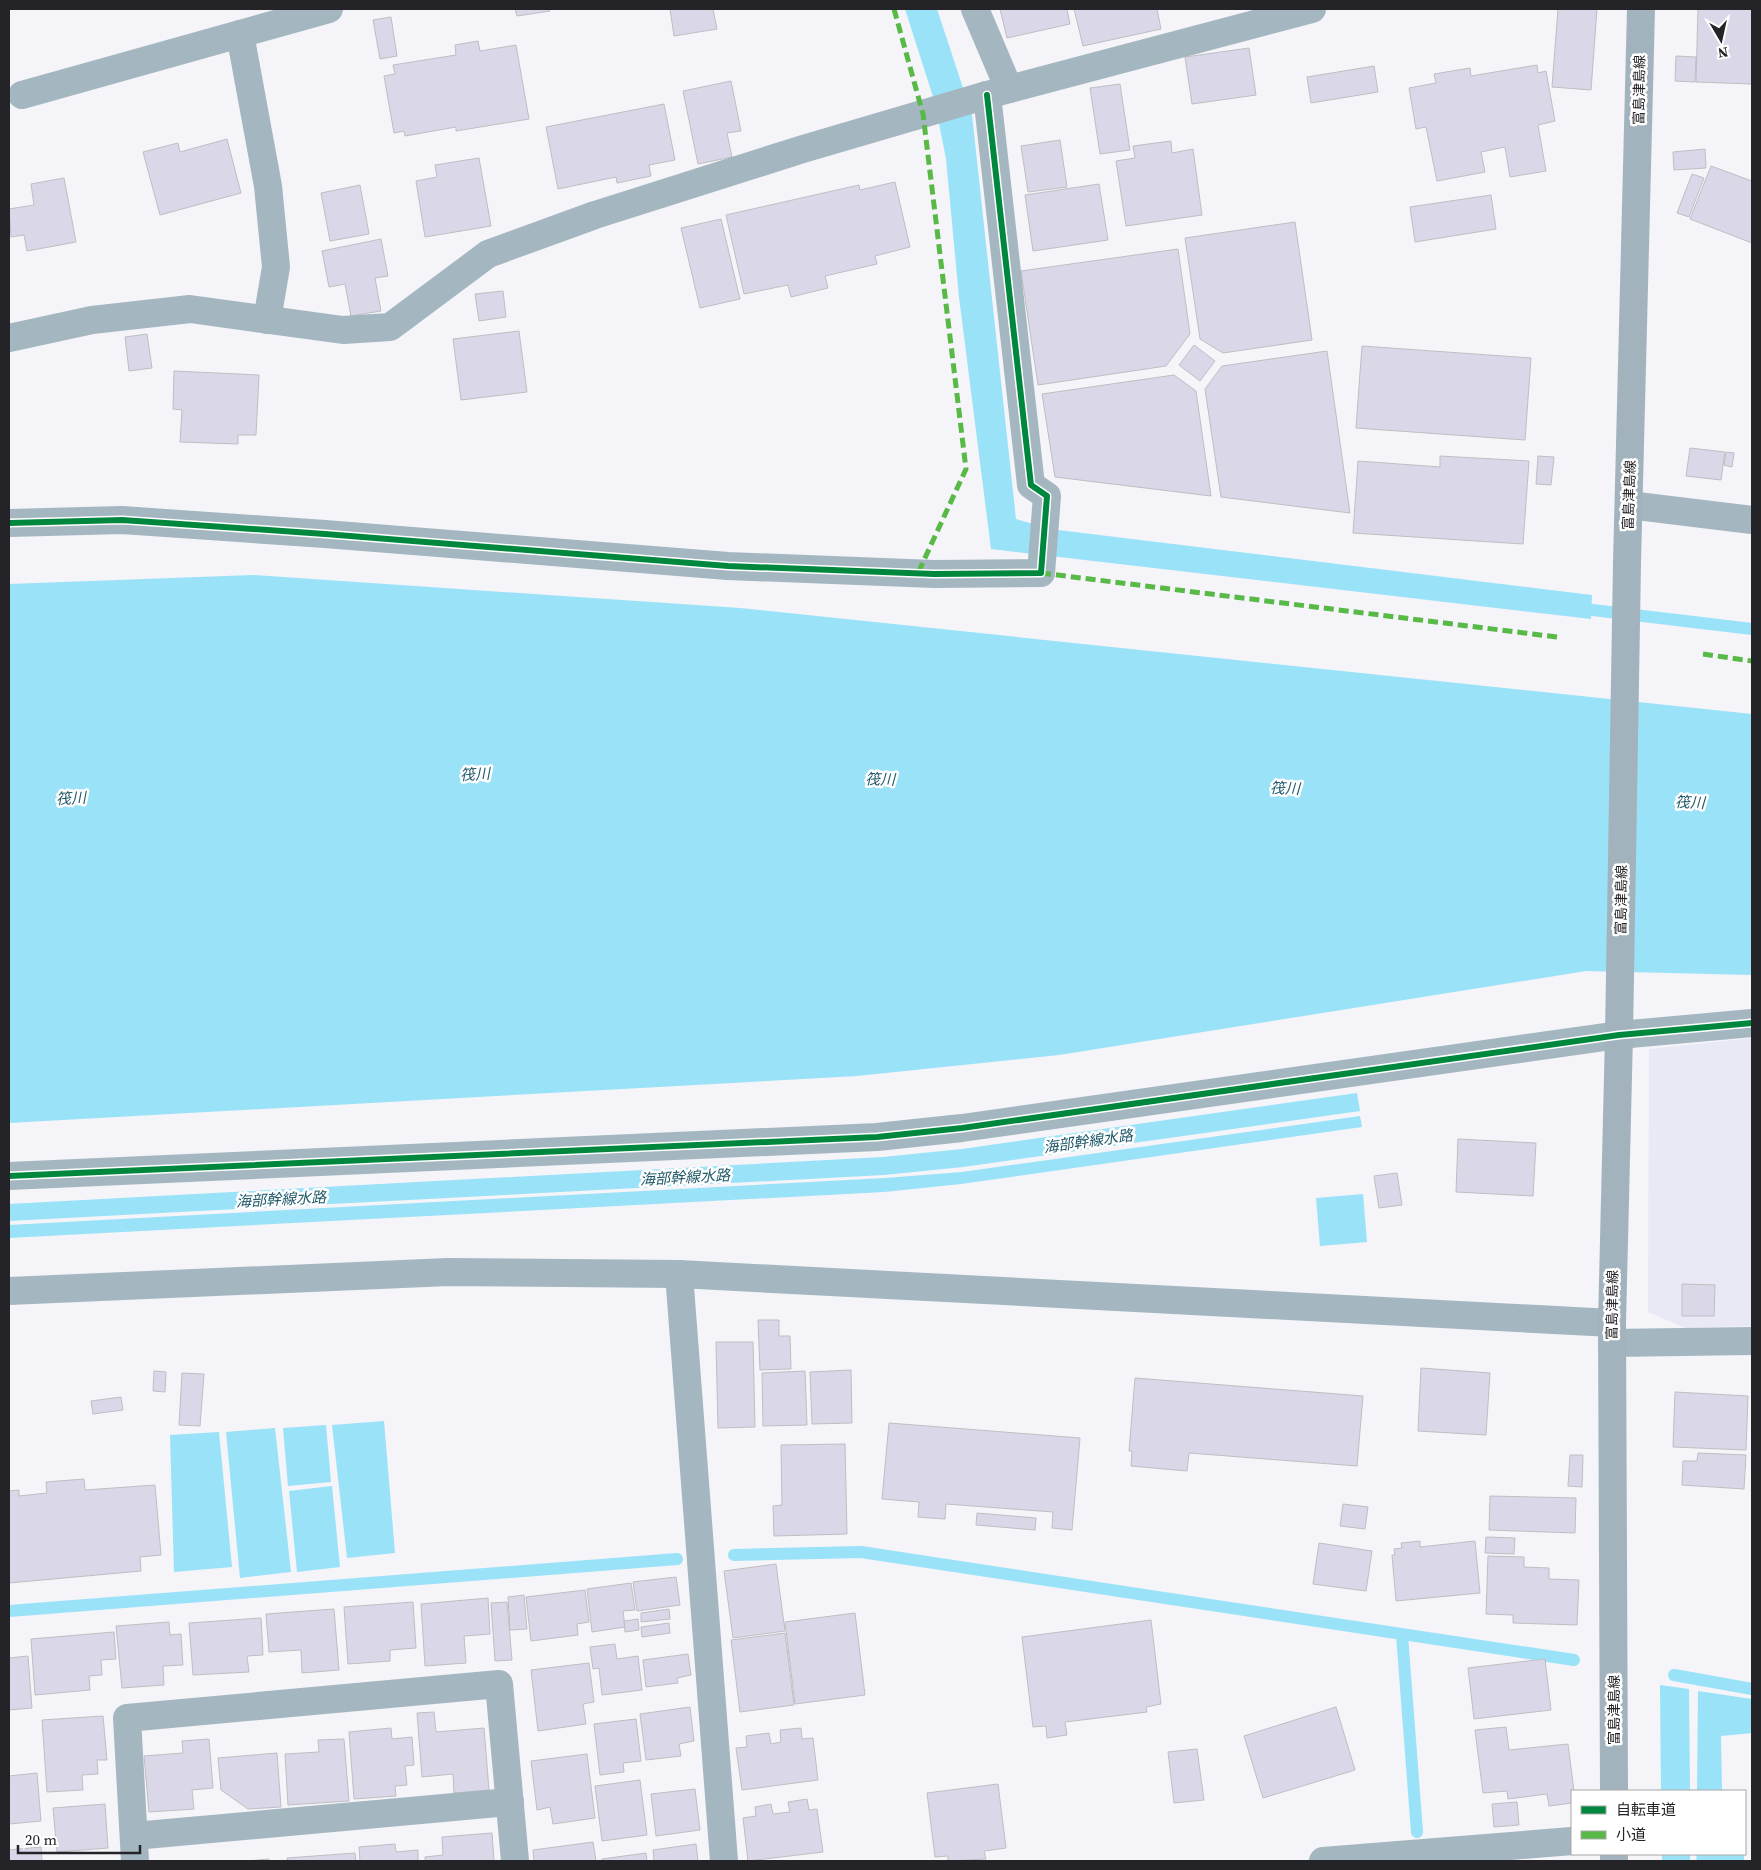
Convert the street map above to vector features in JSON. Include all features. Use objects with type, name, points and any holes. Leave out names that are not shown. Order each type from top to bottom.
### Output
[{"type":"main road","name":"富島津島線","points":[[1614,1790],[1612,1333],[1640,9]]},
{"type":"street","points":[[22,95],[329,9]]},
{"type":"street","points":[[9,524],[122,520],[728,566],[934,574],[1041,573],[1047,496],[1031,485],[990,94],[975,9]]},
{"type":"street","points":[[9,338],[92,320],[190,309],[342,330],[390,327],[488,254],[642,200],[803,149],[990,94],[1312,9]]},
{"type":"street","points":[[240,34],[268,186],[276,267],[266,320]]},
{"type":"street","points":[[1629,504],[1752,520]]},
{"type":"street","points":[[9,1176],[878,1138],[962,1128],[1619,1034],[1752,1023]]},
{"type":"street","points":[[9,1291],[448,1272],[679,1274],[1752,1342]]},
{"type":"street","points":[[679,1274],[724,1861]]},
{"type":"street","points":[[510,1802],[134,1849],[127,1718],[499,1684],[510,1802],[515,1861]]},
{"type":"street","points":[[1323,1861],[1571,1841]]},
{"type":"shaded area","points":[[1752,1038],[1752,1326],[1685,1328],[1648,1312],[1649,1049]]},
{"type":"water","points":[[905,9],[937,9],[972,115],[1016,519],[1050,529],[1592,595],[1591,619],[991,549],[959,297],[946,159],[935,103]]},
{"type":"water","name":"筏川","points":[[253,575],[740,608],[1752,714],[1752,975],[1586,971],[1059,1055],[857,1076],[9,1123],[9,584]]},
{"type":"water","name":"海部幹線水路","points":[[1357,1093],[1360,1111],[963,1167],[884,1175],[9,1221],[9,1204],[883,1157],[962,1149]]},
{"type":"water","points":[[1360,1116],[1362,1127],[961,1184],[884,1192],[9,1238],[9,1225],[885,1178],[962,1172]]},
{"type":"water","points":[[1363,1194],[1367,1242],[1320,1246],[1316,1198]]},
{"type":"water","points":[[384,1421],[395,1553],[347,1558],[332,1425]]},
{"type":"water","points":[[326,1425],[331,1482],[288,1486],[283,1428]]},
{"type":"water","points":[[275,1428],[291,1572],[240,1578],[226,1432]]},
{"type":"water","points":[[219,1432],[232,1567],[174,1572],[170,1435]]},
{"type":"water","points":[[332,1486],[340,1567],[297,1572],[289,1491]]},
{"type":"water","points":[[1660,1685],[1689,1689],[1690,1790],[1661,1790]]},
{"type":"water","points":[[1698,1691],[1752,1699],[1752,1733],[1721,1736],[1722,1790],[1697,1790]]},
{"type":"water","points":[[1662,1855],[1690,1855],[1690,1861],[1662,1861]]},
{"type":"water","points":[[1697,1855],[1744,1855],[1744,1861],[1696,1861]]},
{"type":"building","points":[[515,9],[549,9],[550,11],[517,16]]},
{"type":"building","points":[[670,9],[713,9],[717,29],[674,36]]},
{"type":"building","points":[[1000,9],[1067,9],[1070,24],[1007,38]]},
{"type":"building","points":[[1074,9],[1157,9],[1161,29],[1083,46]]},
{"type":"building","points":[[1558,9],[1597,9],[1591,90],[1552,87]]},
{"type":"building","points":[[1698,9],[1752,9],[1752,84],[1696,82]]},
{"type":"building","points":[[391,17],[397,56],[380,59],[373,20]]},
{"type":"building","points":[[478,41],[480,51],[516,45],[529,119],[456,131],[456,127],[405,136],[404,131],[394,133],[384,76],[395,74],[393,65],[456,55],[455,45]]},
{"type":"building","points":[[1249,48],[1256,95],[1192,104],[1185,57]]},
{"type":"building","points":[[1676,56],[1696,57],[1695,82],[1675,81]]},
{"type":"building","points":[[1537,65],[1538,73],[1546,71],[1555,121],[1538,125],[1546,171],[1510,177],[1505,147],[1481,152],[1485,172],[1437,181],[1426,127],[1416,129],[1409,88],[1436,83],[1434,74],[1470,68],[1471,76]]},
{"type":"building","points":[[1374,66],[1378,92],[1311,103],[1307,77]]},
{"type":"building","points":[[731,81],[741,131],[727,133],[732,157],[698,164],[683,91]]},
{"type":"building","points":[[1120,84],[1130,150],[1100,154],[1090,88]]},
{"type":"building","points":[[664,104],[675,160],[649,165],[651,176],[617,183],[616,177],[558,189],[546,127]]},
{"type":"building","points":[[227,139],[241,193],[160,215],[143,152],[178,143],[180,152]]},
{"type":"building","points":[[1060,140],[1067,187],[1028,192],[1021,146]]},
{"type":"building","points":[[1171,141],[1172,153],[1193,149],[1202,215],[1126,226],[1116,161],[1135,158],[1133,146]]},
{"type":"building","points":[[1705,149],[1706,168],[1674,170],[1673,152]]},
{"type":"building","points":[[479,158],[491,226],[425,237],[416,181],[437,177],[435,165]]},
{"type":"building","points":[[1711,166],[1752,181],[1752,243],[1690,219]]},
{"type":"building","points":[[1692,174],[1704,178],[1689,217],[1677,213]]},
{"type":"building","points":[[64,178],[76,242],[27,251],[24,235],[11,237],[9,209],[34,205],[31,184]]},
{"type":"building","points":[[895,182],[910,247],[875,256],[877,264],[825,276],[828,288],[791,297],[788,285],[744,294],[726,215],[859,185],[860,190]]},
{"type":"building","points":[[1099,184],[1108,240],[1033,251],[1025,195]]},
{"type":"building","points":[[360,185],[369,234],[330,241],[321,193]]},
{"type":"building","points":[[1491,195],[1496,229],[1415,242],[1410,207]]},
{"type":"building","points":[[721,219],[740,299],[700,308],[681,228]]},
{"type":"building","points":[[1295,222],[1312,340],[1223,353],[1200,339],[1185,238]]},
{"type":"building","points":[[381,239],[388,276],[375,278],[381,311],[351,316],[345,284],[329,287],[322,251]]},
{"type":"building","points":[[1178,249],[1190,334],[1166,366],[1038,385],[1021,271]]},
{"type":"building","points":[[503,291],[506,317],[479,321],[475,294]]},
{"type":"building","points":[[519,331],[527,392],[461,400],[453,339]]},
{"type":"building","points":[[147,334],[152,368],[129,371],[125,337]]},
{"type":"building","points":[[1194,345],[1215,361],[1200,381],[1179,365]]},
{"type":"building","points":[[1362,346],[1531,358],[1525,440],[1356,428]]},
{"type":"building","points":[[1327,351],[1350,513],[1221,497],[1205,389],[1222,366]]},
{"type":"building","points":[[174,371],[259,375],[256,435],[238,435],[238,444],[180,442],[182,410],[173,409]]},
{"type":"building","points":[[1174,375],[1196,391],[1211,496],[1055,477],[1042,394]]},
{"type":"building","points":[[1690,448],[1725,452],[1721,480],[1686,476]]},
{"type":"building","points":[[1726,452],[1734,453],[1732,467],[1724,465]]},
{"type":"building","points":[[1440,456],[1529,461],[1523,544],[1353,533],[1358,461],[1440,467]]},
{"type":"building","points":[[1538,456],[1554,457],[1551,485],[1536,484]]},
{"type":"building","points":[[1458,1139],[1536,1143],[1533,1196],[1456,1192]]},
{"type":"building","points":[[1397,1173],[1402,1205],[1379,1208],[1374,1176]]},
{"type":"building","points":[[1682,1284],[1715,1285],[1714,1316],[1682,1316]]},
{"type":"building","points":[[758,1320],[779,1320],[779,1336],[790,1336],[791,1369],[760,1370]]},
{"type":"building","points":[[716,1342],[753,1342],[755,1427],[718,1428]]},
{"type":"building","points":[[1421,1368],[1490,1373],[1486,1435],[1418,1431]]},
{"type":"building","points":[[851,1370],[852,1423],[812,1424],[810,1372]]},
{"type":"building","points":[[154,1371],[166,1372],[165,1392],[153,1391]]},
{"type":"building","points":[[805,1371],[807,1425],[763,1426],[762,1373]]},
{"type":"building","points":[[182,1373],[204,1374],[200,1426],[179,1425]]},
{"type":"building","points":[[1135,1378],[1363,1396],[1357,1466],[1189,1453],[1187,1471],[1131,1466],[1132,1451],[1129,1451]]},
{"type":"building","points":[[1675,1392],[1748,1396],[1746,1450],[1673,1447]]},
{"type":"building","points":[[121,1397],[123,1410],[93,1414],[91,1401]]},
{"type":"building","points":[[889,1423],[1080,1438],[1072,1530],[1052,1528],[1053,1512],[946,1504],[945,1519],[918,1517],[919,1502],[882,1499]]},
{"type":"building","points":[[845,1444],[847,1534],[774,1536],[773,1506],[782,1505],[781,1445]]},
{"type":"building","points":[[1698,1453],[1746,1455],[1744,1489],[1682,1485],[1683,1461],[1697,1461]]},
{"type":"building","points":[[1570,1455],[1583,1455],[1582,1487],[1568,1486]]},
{"type":"building","points":[[84,1479],[85,1490],[155,1485],[161,1555],[140,1557],[141,1571],[9,1583],[9,1491],[19,1490],[19,1496],[47,1493],[46,1482]]},
{"type":"building","points":[[1490,1496],[1576,1498],[1575,1533],[1489,1530]]},
{"type":"building","points":[[1343,1504],[1368,1507],[1365,1529],[1340,1526]]},
{"type":"building","points":[[977,1513],[1036,1518],[1035,1530],[976,1525]]},
{"type":"building","points":[[1486,1537],[1515,1538],[1514,1554],[1485,1553]]},
{"type":"building","points":[[1420,1541],[1420,1547],[1475,1541],[1480,1593],[1396,1601],[1392,1555],[1395,1555],[1394,1549],[1402,1548],[1401,1543]]},
{"type":"building","points":[[1319,1543],[1372,1551],[1366,1591],[1313,1584]]},
{"type":"building","points":[[1488,1556],[1524,1557],[1524,1567],[1549,1568],[1549,1579],[1579,1580],[1577,1625],[1513,1623],[1513,1615],[1486,1614]]},
{"type":"building","points":[[776,1564],[785,1631],[733,1638],[724,1571]]},
{"type":"building","points":[[676,1577],[680,1605],[637,1611],[633,1582]]},
{"type":"building","points":[[631,1583],[635,1610],[623,1611],[625,1627],[592,1632],[587,1589]]},
{"type":"building","points":[[585,1590],[589,1622],[577,1624],[578,1635],[531,1641],[526,1597]]},
{"type":"building","points":[[524,1595],[527,1629],[510,1630],[508,1597]]},
{"type":"building","points":[[488,1598],[490,1634],[464,1636],[466,1663],[425,1666],[421,1604]]},
{"type":"building","points":[[413,1602],[416,1648],[390,1650],[390,1661],[348,1664],[344,1607]]},
{"type":"building","points":[[507,1602],[512,1660],[495,1661],[491,1603]]},
{"type":"building","points":[[334,1609],[339,1670],[302,1673],[301,1650],[269,1652],[266,1614]]},
{"type":"building","points":[[669,1609],[670,1619],[641,1622],[641,1613]]},
{"type":"building","points":[[855,1613],[865,1695],[795,1704],[785,1622]]},
{"type":"building","points":[[261,1618],[263,1655],[247,1656],[249,1672],[193,1675],[189,1623]]},
{"type":"building","points":[[638,1619],[639,1630],[625,1632],[624,1621]]},
{"type":"building","points":[[1151,1620],[1161,1704],[1146,1707],[1147,1712],[1065,1722],[1067,1735],[1047,1738],[1046,1726],[1033,1727],[1022,1637]]},
{"type":"building","points":[[169,1622],[170,1635],[181,1634],[183,1665],[163,1666],[164,1685],[122,1688],[116,1626]]},
{"type":"building","points":[[669,1623],[670,1633],[642,1637],[641,1627]]},
{"type":"building","points":[[114,1632],[116,1659],[101,1660],[102,1675],[89,1676],[90,1690],[35,1695],[31,1639]]},
{"type":"building","points":[[785,1633],[794,1705],[740,1712],[731,1640]]},
{"type":"building","points":[[615,1644],[617,1659],[638,1656],[642,1690],[602,1695],[599,1668],[593,1669],[590,1647]]},
{"type":"building","points":[[688,1654],[691,1675],[677,1678],[678,1683],[646,1687],[643,1660]]},
{"type":"building","points":[[28,1656],[32,1708],[9,1710],[9,1658]]},
{"type":"building","points":[[1545,1659],[1551,1710],[1474,1719],[1468,1668]]},
{"type":"building","points":[[589,1663],[594,1702],[583,1704],[586,1724],[538,1731],[531,1670]]},
{"type":"building","points":[[690,1707],[694,1741],[679,1744],[681,1756],[646,1760],[640,1714]]},
{"type":"building","points":[[1336,1707],[1355,1770],[1263,1798],[1244,1736]]},
{"type":"building","points":[[434,1712],[436,1732],[484,1728],[489,1790],[454,1793],[453,1774],[422,1777],[417,1713]]},
{"type":"building","points":[[103,1716],[107,1760],[97,1760],[98,1774],[82,1775],[83,1790],[47,1792],[42,1720]]},
{"type":"building","points":[[636,1719],[641,1761],[623,1763],[624,1772],[600,1775],[594,1724]]},
{"type":"building","points":[[1506,1727],[1509,1750],[1568,1744],[1574,1790],[1571,1790],[1571,1803],[1549,1806],[1547,1794],[1508,1799],[1507,1791],[1483,1793],[1475,1730]]},
{"type":"building","points":[[391,1728],[392,1739],[412,1737],[414,1765],[405,1766],[407,1785],[395,1786],[396,1796],[354,1799],[349,1732]]},
{"type":"building","points":[[801,1728],[802,1739],[813,1738],[818,1780],[742,1790],[736,1748],[747,1747],[746,1736],[769,1733],[771,1744],[781,1742],[780,1730]]},
{"type":"building","points":[[209,1739],[213,1788],[192,1790],[194,1809],[149,1812],[144,1756],[183,1753],[182,1741]]},
{"type":"building","points":[[344,1739],[349,1801],[288,1805],[285,1754],[319,1752],[318,1740]]},
{"type":"building","points":[[1197,1749],[1204,1800],[1174,1803],[1168,1752]]},
{"type":"building","points":[[277,1753],[281,1807],[248,1809],[221,1790],[218,1758]]},
{"type":"building","points":[[587,1754],[595,1818],[553,1824],[550,1807],[537,1810],[531,1761]]},
{"type":"building","points":[[37,1773],[41,1821],[9,1824],[9,1776]]},
{"type":"building","points":[[640,1780],[647,1835],[602,1841],[595,1786]]},
{"type":"building","points":[[998,1784],[1006,1848],[984,1851],[986,1859],[948,1861],[948,1856],[935,1857],[927,1793]]},
{"type":"building","points":[[695,1789],[700,1830],[656,1836],[651,1794]]},
{"type":"building","points":[[807,1799],[809,1810],[817,1809],[823,1852],[748,1861],[743,1818],[756,1816],[755,1807],[771,1804],[773,1814],[790,1812],[788,1802]]},
{"type":"building","points":[[1517,1802],[1519,1825],[1494,1827],[1492,1804]]},
{"type":"building","points":[[105,1804],[108,1848],[57,1852],[53,1808]]},
{"type":"building","points":[[492,1833],[494,1861],[425,1861],[425,1857],[443,1855],[442,1837]]},
{"type":"building","points":[[593,1842],[596,1861],[534,1861],[533,1850]]},
{"type":"building","points":[[395,1844],[396,1852],[418,1850],[418,1861],[360,1861],[359,1847]]},
{"type":"building","points":[[696,1844],[698,1861],[654,1861],[653,1850]]},
{"type":"building","points":[[41,1847],[42,1861],[9,1861],[9,1850]]},
{"type":"building","points":[[355,1853],[356,1861],[287,1861],[287,1858]]},
{"type":"building","points":[[646,1853],[647,1861],[602,1861],[602,1859]]},
{"type":"building","points":[[269,1859],[269,1861],[247,1861]]},
{"type":"waterway","points":[[1576,608],[1752,629]]},
{"type":"waterway","points":[[734,1555],[861,1552],[1574,1660]]},
{"type":"waterway","points":[[9,1611],[677,1559]]},
{"type":"waterway","points":[[1402,1635],[1417,1832]]},
{"type":"waterway","points":[[1674,1675],[1752,1689]]},
{"type":"marked path","points":[[894,9],[923,114],[966,469],[918,573]]},
{"type":"marked path","points":[[1041,573],[1557,637]]},
{"type":"marked path","points":[[1703,654],[1752,661]]},
{"type":"cycle path","points":[[9,523],[122,520],[728,566],[934,574],[1041,573],[1047,496],[1031,485],[987,95]]},
{"type":"cycle path","points":[[9,1176],[877,1137],[962,1128],[1619,1035],[1752,1023]]}]
